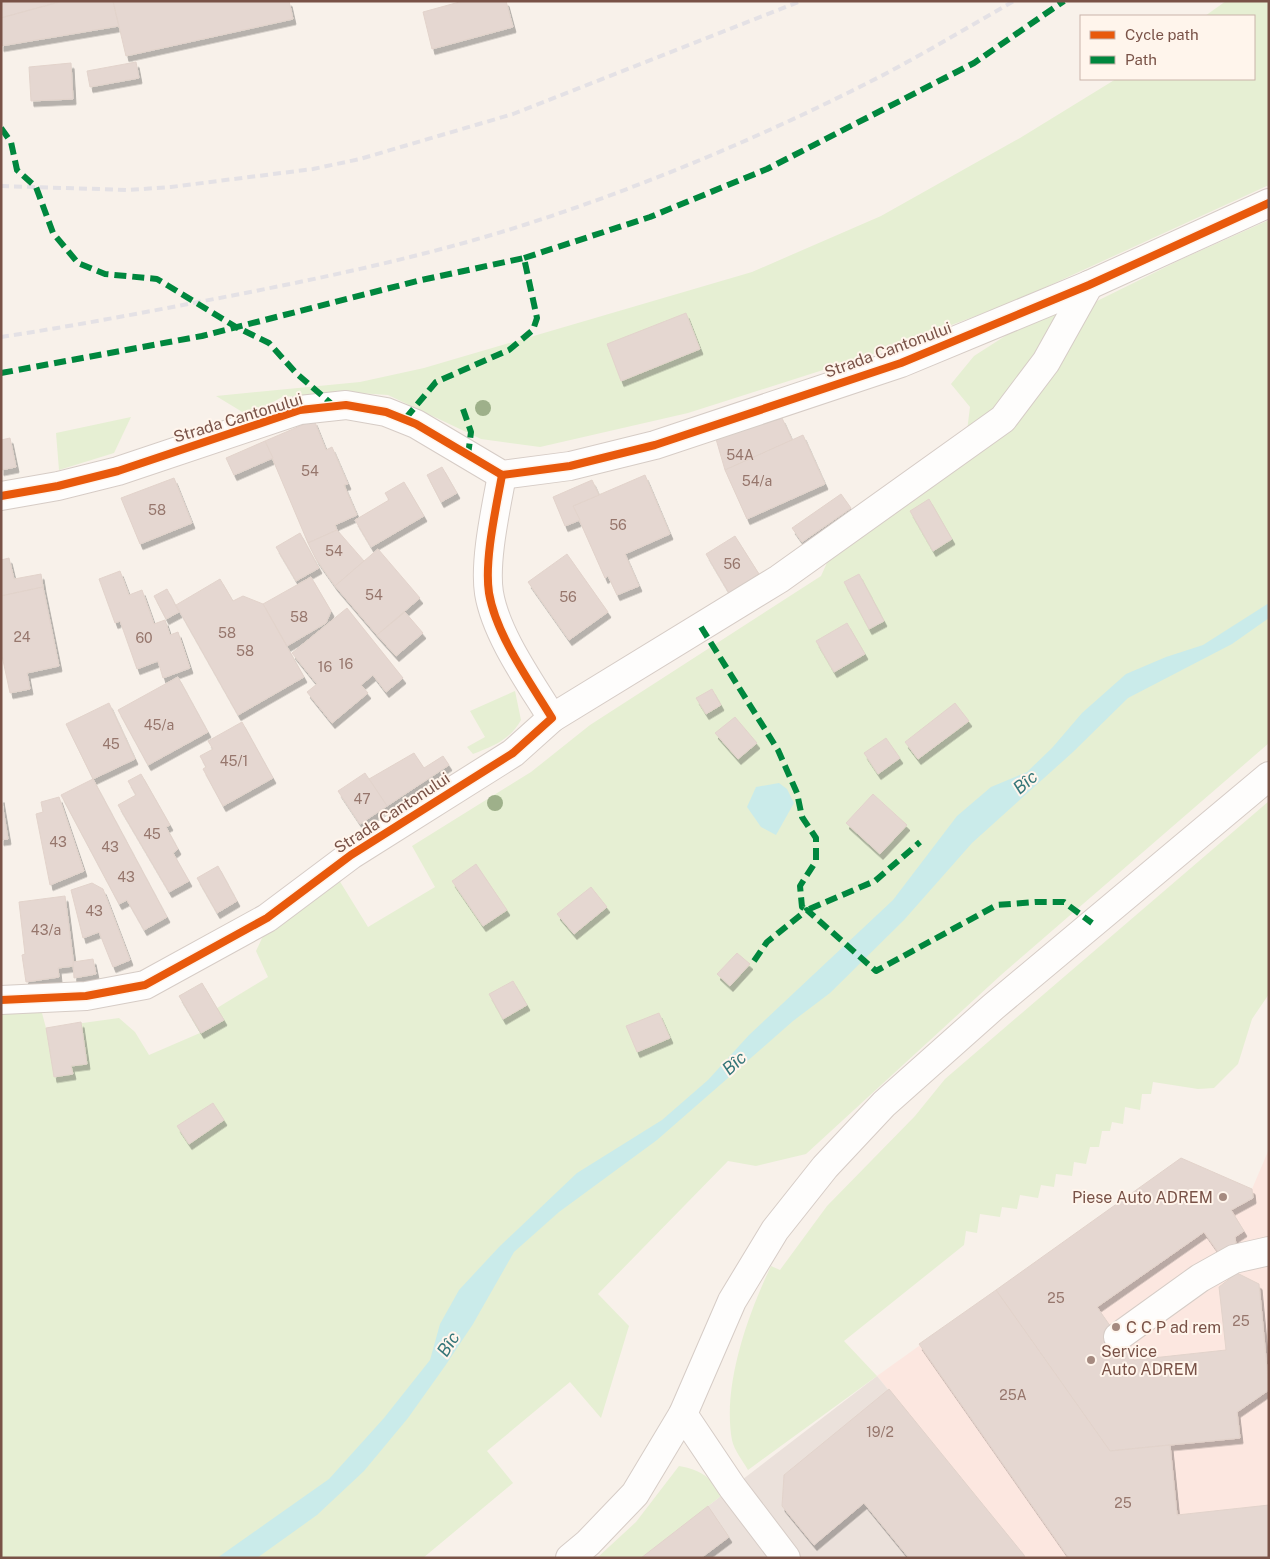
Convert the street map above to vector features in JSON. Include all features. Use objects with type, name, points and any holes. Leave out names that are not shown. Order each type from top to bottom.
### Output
[{"type":"street","name":"Strada Cantonului","points":[[1,496],[58,486],[118,471],[300,410],[346,405],[386,412],[416,424],[502,475],[570,466],[655,445],[901,363],[1089,285],[1269,202]]},
{"type":"street","name":"Strada Cantonului","points":[[1,1000],[86,996],[145,985],[267,918],[351,854],[513,753],[552,718],[779,579],[1003,419],[1046,362],[1089,285]]},
{"type":"street","points":[[502,475],[490,546],[489,592],[498,622],[522,669],[552,718]]},
{"type":"street","points":[[570,1558],[588,1543],[635,1494],[683,1414],[732,1301],[775,1230],[825,1167],[884,1104],[993,1007],[1269,776]]},
{"type":"street","points":[[1118,1337],[1200,1278],[1234,1259],[1269,1251]]},
{"type":"street","points":[[683,1414],[732,1487],[786,1558]]},
{"type":"shaded area","points":[[1269,1149],[1269,1558],[1025,1558],[877,1376],[1181,1158],[1252,1189]]},
{"type":"shaded area","points":[[877,1376],[1025,1558],[641,1558],[721,1496]]},
{"type":"green space","points":[[1226,1],[1269,1],[1269,185],[1011,303],[870,355],[688,413],[540,447],[481,439],[388,395],[344,392],[282,397],[249,416],[216,396],[360,382],[424,368],[752,272],[881,216],[1020,138],[1114,80],[1255,80],[1255,15],[1206,15]]},
{"type":"green space","points":[[1269,220],[1269,743],[1001,975],[806,1154],[756,1166],[728,1161],[598,1294],[629,1326],[601,1418],[570,1382],[487,1451],[513,1483],[423,1558],[1,1558],[1,1012],[42,1013],[46,1028],[119,1018],[135,1032],[149,1055],[200,1033],[179,996],[202,983],[217,1008],[268,977],[256,951],[264,934],[339,880],[368,927],[435,887],[412,846],[531,772],[590,725],[821,576],[830,556],[1024,410],[1097,301],[1180,260]]},
{"type":"green space","points":[[1066,309],[1005,407],[967,431],[970,407],[951,384],[974,356],[1016,329]]},
{"type":"green space","points":[[131,417],[114,453],[59,470],[56,433]]},
{"type":"green space","points":[[515,691],[521,720],[517,727],[500,741],[473,754],[467,747],[485,737],[470,711]]},
{"type":"green space","points":[[1269,801],[1269,994],[1252,1019],[1238,1064],[1214,1088],[1198,1089],[1153,1082],[1151,1094],[1142,1094],[1140,1110],[1125,1107],[1123,1124],[1112,1122],[1110,1131],[1102,1131],[1099,1147],[1090,1147],[1086,1164],[1074,1162],[1072,1176],[1056,1174],[1054,1187],[1041,1185],[1038,1198],[1020,1195],[1017,1209],[1002,1207],[1000,1217],[980,1214],[977,1233],[966,1231],[964,1245],[844,1341],[877,1376],[748,1470],[732,1440],[730,1419],[731,1397],[739,1351],[746,1328],[771,1266],[780,1270],[827,1206],[915,1116],[945,1079]]},
{"type":"green space","points":[[679,1466],[704,1475],[713,1483],[721,1496],[641,1558],[597,1558],[636,1522]]},
{"type":"water","name":"Bîc","points":[[1269,603],[1269,618],[1232,644],[1128,698],[1073,752],[972,843],[904,920],[830,993],[793,1021],[657,1140],[559,1212],[514,1252],[473,1324],[408,1418],[364,1471],[317,1515],[257,1558],[217,1558],[329,1479],[384,1418],[430,1360],[440,1324],[459,1290],[499,1247],[577,1173],[662,1120],[708,1080],[749,1035],[893,900],[957,816],[991,787],[1027,772],[1052,748],[1082,713],[1126,674],[1166,657],[1203,645]]},
{"type":"water","points":[[779,783],[787,789],[794,803],[776,835],[761,827],[747,807],[756,787]]},
{"type":"building","points":[[1,1],[63,1],[1,18]]},
{"type":"building","points":[[63,1],[113,1],[119,26],[1,46],[1,18]]},
{"type":"building","points":[[113,1],[289,1],[293,19],[126,56]]},
{"type":"building","points":[[463,1],[506,1],[513,27],[432,49],[423,12]]},
{"type":"building","points":[[136,62],[139,78],[90,87],[87,71]]},
{"type":"building","points":[[71,63],[73,99],[31,101],[29,67]]},
{"type":"building","points":[[686,313],[700,349],[621,381],[607,344]]},
{"type":"building","points":[[782,418],[792,440],[725,470],[716,439]]},
{"type":"building","points":[[314,420],[326,450],[332,447],[348,484],[344,485],[357,515],[335,525],[337,530],[308,543],[265,441]]},
{"type":"building","points":[[803,435],[825,484],[747,519],[725,470]]},
{"type":"building","points":[[10,438],[16,467],[1,470],[1,440]]},
{"type":"building","points":[[265,441],[273,458],[234,475],[226,458]]},
{"type":"building","points":[[442,467],[457,493],[441,502],[427,475]]},
{"type":"building","points":[[645,475],[670,534],[625,554],[639,586],[617,595],[608,576],[605,578],[573,506]]},
{"type":"building","points":[[174,478],[192,523],[140,544],[121,498]]},
{"type":"building","points":[[592,480],[599,495],[573,506],[580,520],[565,526],[553,497]]},
{"type":"building","points":[[404,482],[424,516],[371,547],[355,520],[389,500],[385,493]]},
{"type":"building","points":[[841,494],[851,508],[802,542],[792,528]]},
{"type":"building","points":[[929,499],[952,539],[933,551],[910,511]]},
{"type":"building","points":[[337,530],[364,561],[335,586],[316,559],[308,543]]},
{"type":"building","points":[[300,533],[319,568],[296,581],[276,547]]},
{"type":"building","points":[[735,536],[759,574],[729,593],[706,554]]},
{"type":"building","points":[[378,549],[420,598],[377,635],[335,586]]},
{"type":"building","points":[[567,554],[608,612],[569,640],[528,582]]},
{"type":"building","points":[[9,558],[14,579],[41,574],[43,587],[1,596],[1,560]]},
{"type":"building","points":[[120,571],[129,595],[142,590],[154,624],[165,620],[170,635],[178,632],[190,668],[163,678],[158,661],[137,669],[120,621],[115,623],[99,579]]},
{"type":"building","points":[[859,574],[884,621],[869,629],[844,582]]},
{"type":"building","points":[[311,577],[331,611],[326,623],[287,646],[263,604]]},
{"type":"building","points":[[220,579],[233,601],[243,596],[263,604],[304,677],[238,715],[176,605]]},
{"type":"building","points":[[43,587],[59,666],[27,673],[30,689],[10,693],[1,651],[1,596]]},
{"type":"building","points":[[167,589],[179,612],[166,619],[154,596]]},
{"type":"building","points":[[347,608],[403,678],[386,692],[373,675],[361,685],[368,693],[332,723],[307,692],[317,684],[292,653]]},
{"type":"building","points":[[405,612],[423,633],[396,656],[377,635]]},
{"type":"building","points":[[847,623],[865,654],[834,672],[816,641]]},
{"type":"building","points":[[178,677],[208,732],[148,765],[118,710]]},
{"type":"building","points":[[712,689],[721,705],[706,714],[696,698]]},
{"type":"building","points":[[109,703],[135,759],[93,779],[66,724]]},
{"type":"building","points":[[955,703],[969,721],[918,759],[905,742]]},
{"type":"building","points":[[735,717],[757,743],[738,759],[715,733]]},
{"type":"building","points":[[242,722],[273,778],[223,806],[203,769],[206,767],[200,756],[213,749],[208,741]]},
{"type":"building","points":[[886,738],[900,758],[878,774],[864,753]]},
{"type":"building","points":[[414,753],[424,768],[443,756],[449,765],[387,806],[369,779]]},
{"type":"building","points":[[365,773],[387,806],[360,824],[338,791]]},
{"type":"building","points":[[141,774],[170,825],[166,827],[178,849],[173,853],[189,881],[169,892],[118,805],[136,795],[128,781]]},
{"type":"building","points":[[93,779],[167,917],[144,930],[127,900],[119,904],[61,795]]},
{"type":"building","points":[[873,794],[907,825],[880,854],[846,823]]},
{"type":"building","points":[[1,797],[8,839],[1,840]]},
{"type":"building","points":[[59,797],[84,871],[50,885],[36,814],[43,812],[41,802]]},
{"type":"building","points":[[476,864],[507,910],[483,926],[452,881]]},
{"type":"building","points":[[218,866],[237,901],[217,913],[197,878]]},
{"type":"building","points":[[92,883],[103,889],[130,960],[113,967],[99,932],[83,938],[71,890]]},
{"type":"building","points":[[591,887],[607,907],[574,934],[557,914]]},
{"type":"building","points":[[65,896],[74,966],[58,968],[59,977],[26,982],[22,955],[25,954],[19,902]]},
{"type":"building","points":[[737,953],[750,964],[730,986],[717,974]]},
{"type":"building","points":[[93,959],[96,974],[74,978],[73,962]]},
{"type":"building","points":[[513,981],[527,1005],[503,1019],[489,994]]},
{"type":"building","points":[[202,983],[224,1020],[201,1033],[179,996]]},
{"type":"building","points":[[659,1013],[670,1038],[637,1052],[626,1026]]},
{"type":"building","points":[[81,1022],[87,1064],[71,1066],[73,1074],[54,1077],[46,1028]]},
{"type":"building","points":[[213,1103],[224,1120],[189,1144],[177,1126]]},
{"type":"building","points":[[1181,1158],[1252,1189],[1253,1198],[1231,1210],[1244,1231],[1235,1237],[1236,1245],[1221,1256],[1204,1232],[1097,1307],[1134,1360],[1226,1350],[1219,1287],[1237,1273],[1259,1284],[1269,1390],[1237,1412],[1240,1438],[1110,1451],[996,1290]]},
{"type":"building","points":[[996,1290],[1110,1451],[1170,1445],[1177,1515],[1269,1505],[1269,1558],[1069,1558],[919,1344]]},
{"type":"building","points":[[889,1389],[1025,1558],[909,1558],[864,1503],[814,1545],[782,1506],[784,1475]]},
{"type":"building","points":[[708,1506],[729,1537],[701,1558],[641,1558]]},
{"type":"railway","points":[[1,186],[128,190],[171,187],[313,169],[360,159],[513,114],[801,1]]},
{"type":"railway","points":[[1,337],[118,317],[308,280],[417,255],[524,225],[617,193],[754,137],[887,73],[1014,1]]},
{"type":"marked path","points":[[524,258],[650,217],[767,169],[974,63],[1064,1]]},
{"type":"marked path","points":[[1,128],[11,142],[17,170],[36,187],[53,233],[78,263],[105,274],[157,279],[236,327],[269,343],[296,373],[334,406]]},
{"type":"marked path","points":[[1,373],[202,336],[417,281],[524,258],[537,318],[533,330],[509,350],[436,382],[405,419]]},
{"type":"marked path","points":[[463,409],[471,432],[468,455]]},
{"type":"marked path","points":[[701,627],[778,750],[797,793],[802,817],[816,838],[816,861],[800,886],[802,907],[807,910],[875,881],[920,842]]},
{"type":"marked path","points":[[754,961],[767,942],[807,910],[876,971],[997,905],[1064,902],[1092,923]]},
{"type":"cycle path","points":[[1,496],[58,486],[118,471],[300,410],[346,405],[386,412],[416,424],[502,475],[570,466],[655,445],[901,363],[1089,285],[1269,203]]},
{"type":"cycle path","points":[[1,1000],[86,996],[145,985],[267,918],[351,855],[513,753],[552,718],[506,642],[489,593],[489,550],[502,475]]},
{"type":"place","name":"Piese Auto ADREM","points":[[1223,1197]]},
{"type":"place","name":"C C P ad rem","points":[[1116,1327]]},
{"type":"place","name":"Service Auto ADREM","points":[[1091,1360]]}]
